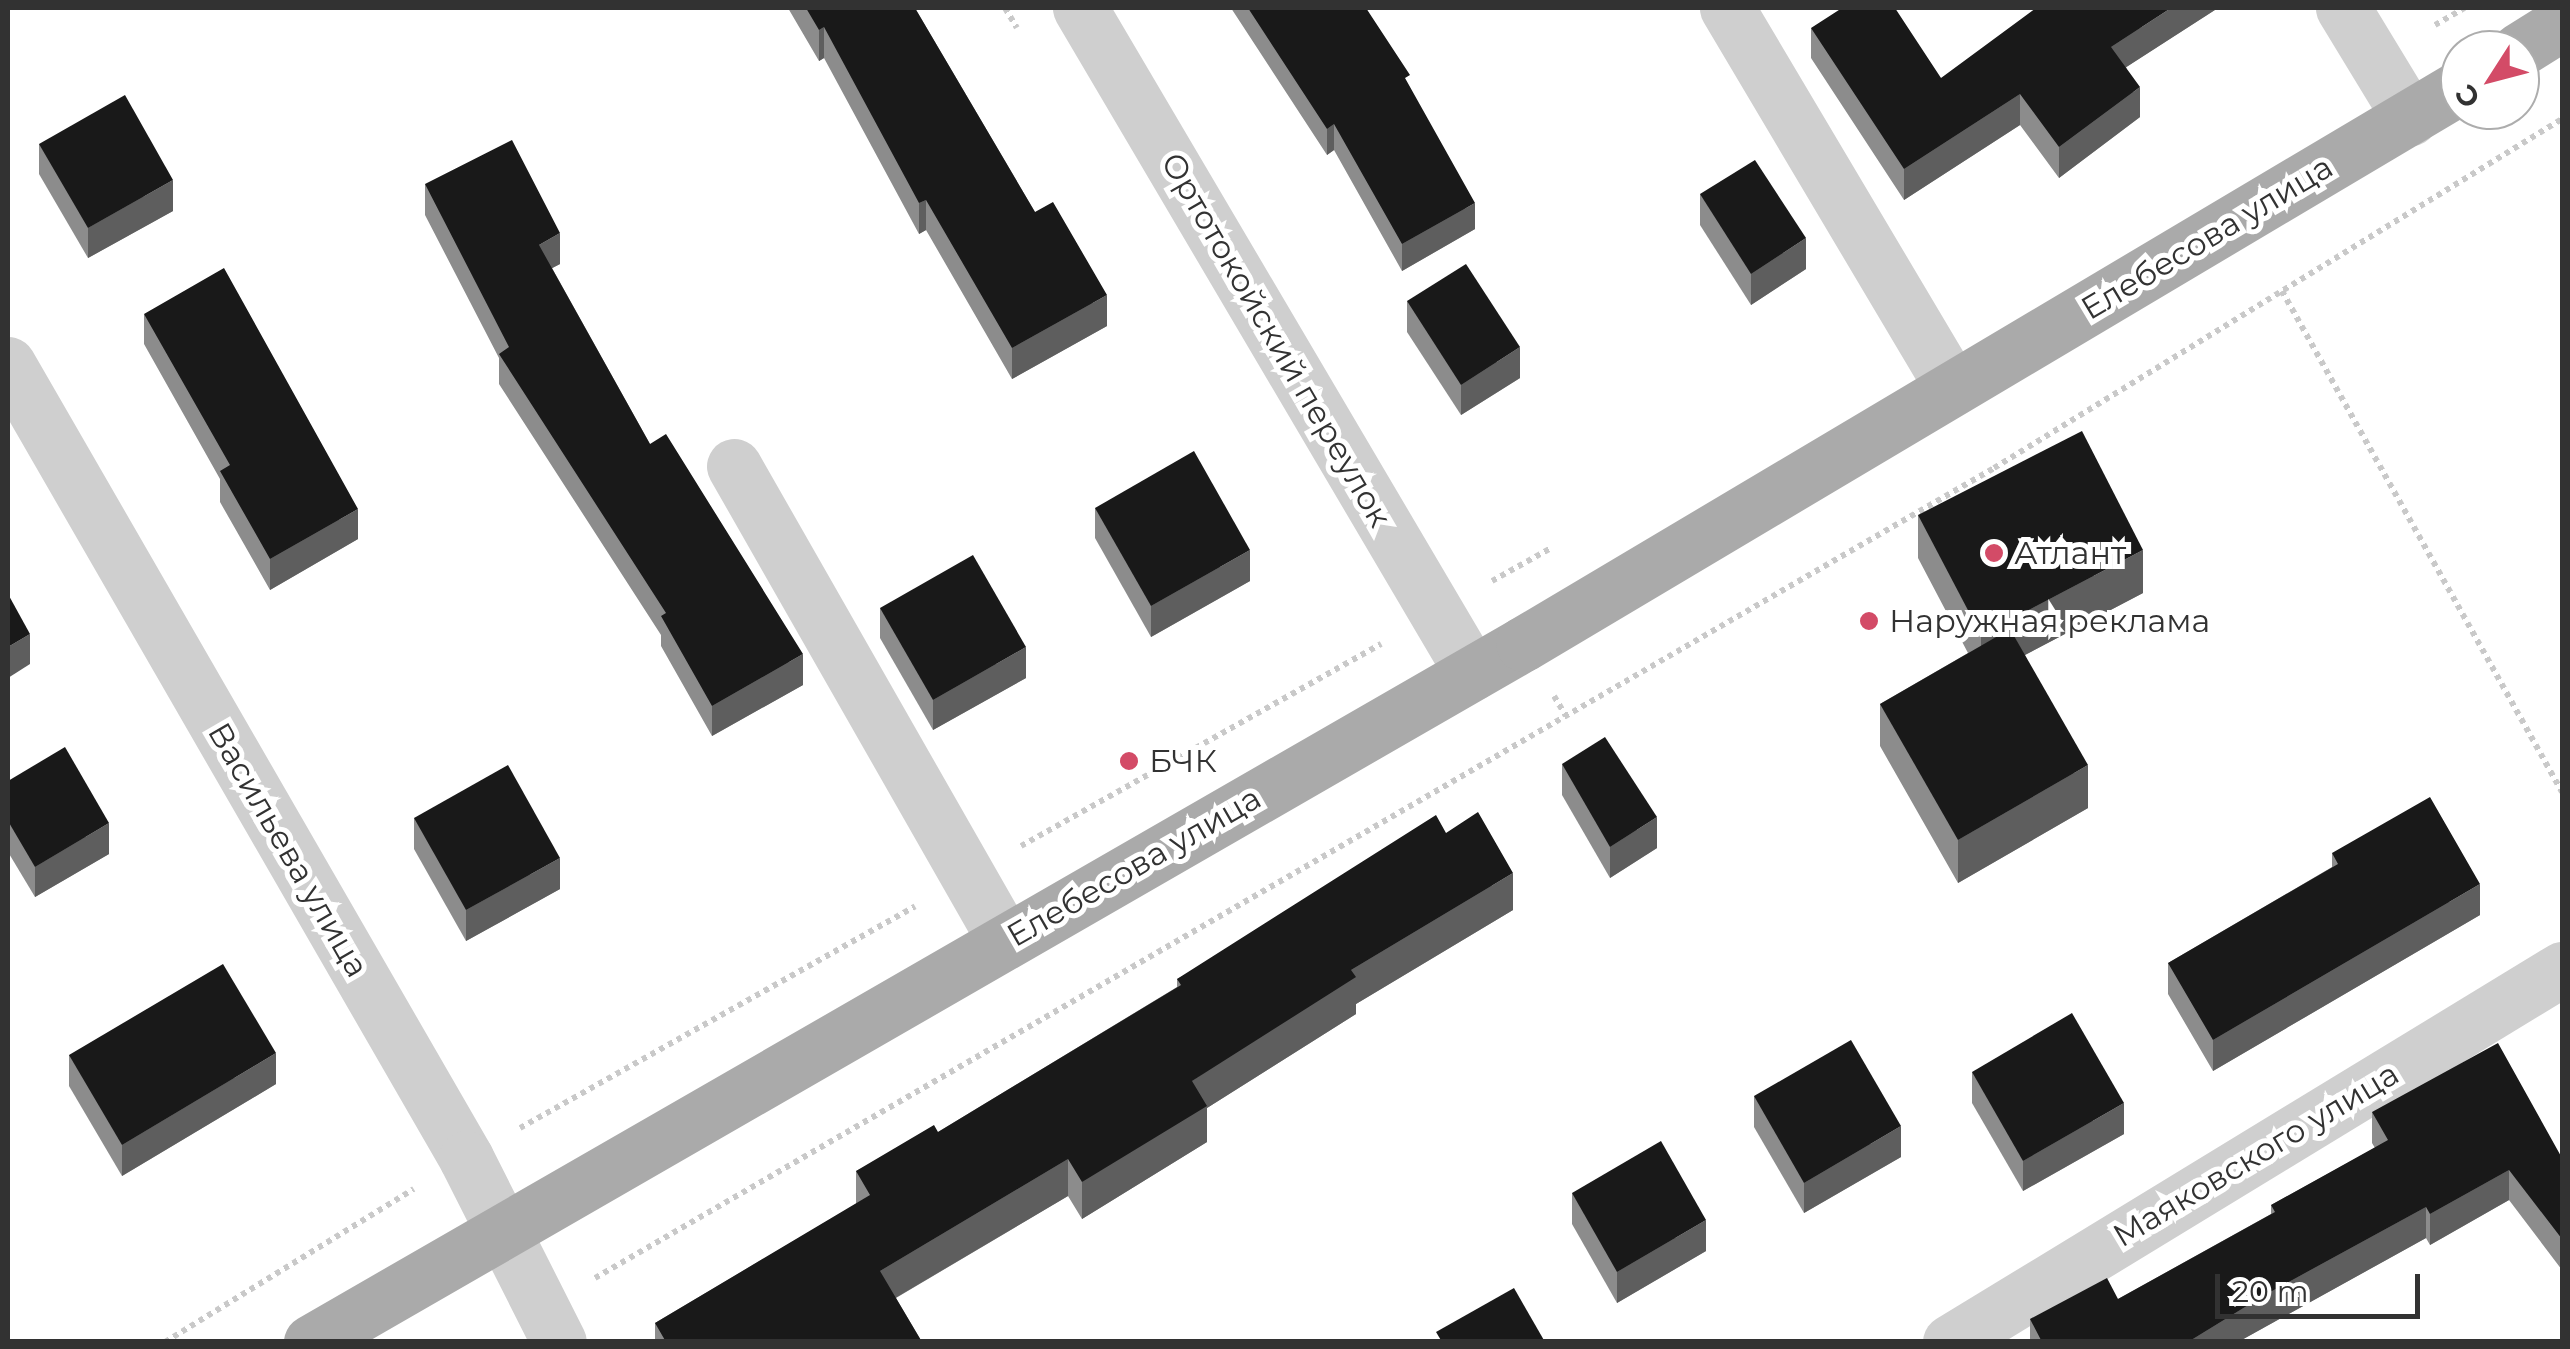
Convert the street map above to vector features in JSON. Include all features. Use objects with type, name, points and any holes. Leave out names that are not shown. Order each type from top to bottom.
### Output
[{"type":"main road","points":[[2540,37],[2562,23]]},
{"type":"main road","name":"Елебесова улица","points":[[312,1342],[1472,672],[2440,99]]},
{"type":"street","name":"Ортотокойский переулок","points":[[1080,8],[1472,672]]},
{"type":"street","points":[[1727,8],[1954,388]]},
{"type":"street","points":[[2344,8],[2410,118]]},
{"type":"street","name":"Васильева улица","points":[[8,364],[466,1158],[551,1324]]},
{"type":"street","points":[[734,466],[1005,941]]},
{"type":"street","name":"Маяковского улица","points":[[1950,1342],[2561,972]]},
{"type":"path","points":[[2376,62],[2464,8]]},
{"type":"path","points":[[551,1324],[1994,468],[2562,118]]},
{"type":"path","points":[[2282,291],[2562,792]]},
{"type":"path","points":[[165,1342],[466,1158],[1554,546]]},
{"type":"building","points":[[806,8],[915,8],[1035,212],[1053,202],[1107,295],[1012,348],[926,200],[919,203],[824,27],[819,30]]},
{"type":"building","points":[[1248,8],[1366,8],[1410,75],[1405,78],[1475,203],[1402,244],[1334,124],[1327,129]]},
{"type":"building","points":[[1842,8],[1895,8],[1941,78],[2036,8],[2171,8],[2111,47],[2140,87],[2059,147],[2020,94],[1904,169],[1811,28]]},
{"type":"building","points":[[125,95],[173,180],[88,228],[39,144]]},
{"type":"building","points":[[512,140],[560,233],[539,245],[650,444],[666,434],[803,654],[712,706],[661,616],[666,613],[499,354],[509,347],[425,184]]},
{"type":"building","points":[[1755,160],[1806,238],[1751,274],[1700,194]]},
{"type":"building","points":[[1466,264],[1520,347],[1461,385],[1407,301]]},
{"type":"building","points":[[224,268],[358,509],[270,559],[220,471],[230,465],[144,314]]},
{"type":"building","points":[[2082,431],[2143,550],[1981,635],[1918,515]]},
{"type":"building","points":[[1194,451],[1250,550],[1151,606],[1095,508]]},
{"type":"building","points":[[973,555],[1026,647],[933,700],[880,608]]},
{"type":"building","points":[[8,594],[30,634],[8,647]]},
{"type":"building","points":[[2010,629],[2088,765],[1958,840],[1880,704]]},
{"type":"building","points":[[1605,737],[1657,817],[1610,847],[1562,764]]},
{"type":"building","points":[[65,747],[109,823],[35,867],[8,821],[8,781]]},
{"type":"building","points":[[508,765],[560,858],[466,910],[414,818]]},
{"type":"building","points":[[2430,797],[2480,884],[2213,1040],[2168,963],[2338,864],[2332,853]]},
{"type":"building","points":[[1478,812],[1513,873],[1351,970],[1356,977],[1192,1081],[1207,1106],[1082,1182],[1068,1159],[880,1271],[922,1342],[666,1342],[655,1323],[870,1195],[856,1171],[934,1125],[938,1132],[1181,985],[1177,979],[1436,815],[1446,833]]},
{"type":"building","points":[[223,964],[276,1053],[122,1145],[69,1055]]},
{"type":"building","points":[[2072,1013],[2124,1103],[2023,1161],[1972,1072]]},
{"type":"building","points":[[1851,1040],[1901,1126],[1804,1183],[1754,1096]]},
{"type":"building","points":[[2498,1043],[2562,1158],[2562,1239],[2509,1170],[2430,1214],[2426,1207],[2263,1296],[2188,1342],[2042,1342],[2030,1319],[2107,1278],[2118,1299],[2275,1212],[2271,1205],[2388,1140],[2372,1112]]},
{"type":"building","points":[[1661,1141],[1706,1220],[1617,1272],[1572,1193]]},
{"type":"building","points":[[1514,1288],[1545,1342],[1442,1342],[1436,1332]]},
{"type":"place","name":"Атлант","points":[[1994,553]]},
{"type":"place","name":"Наружная реклама","points":[[1869,621]]},
{"type":"place","name":"БЧК","points":[[1129,761]]}]
